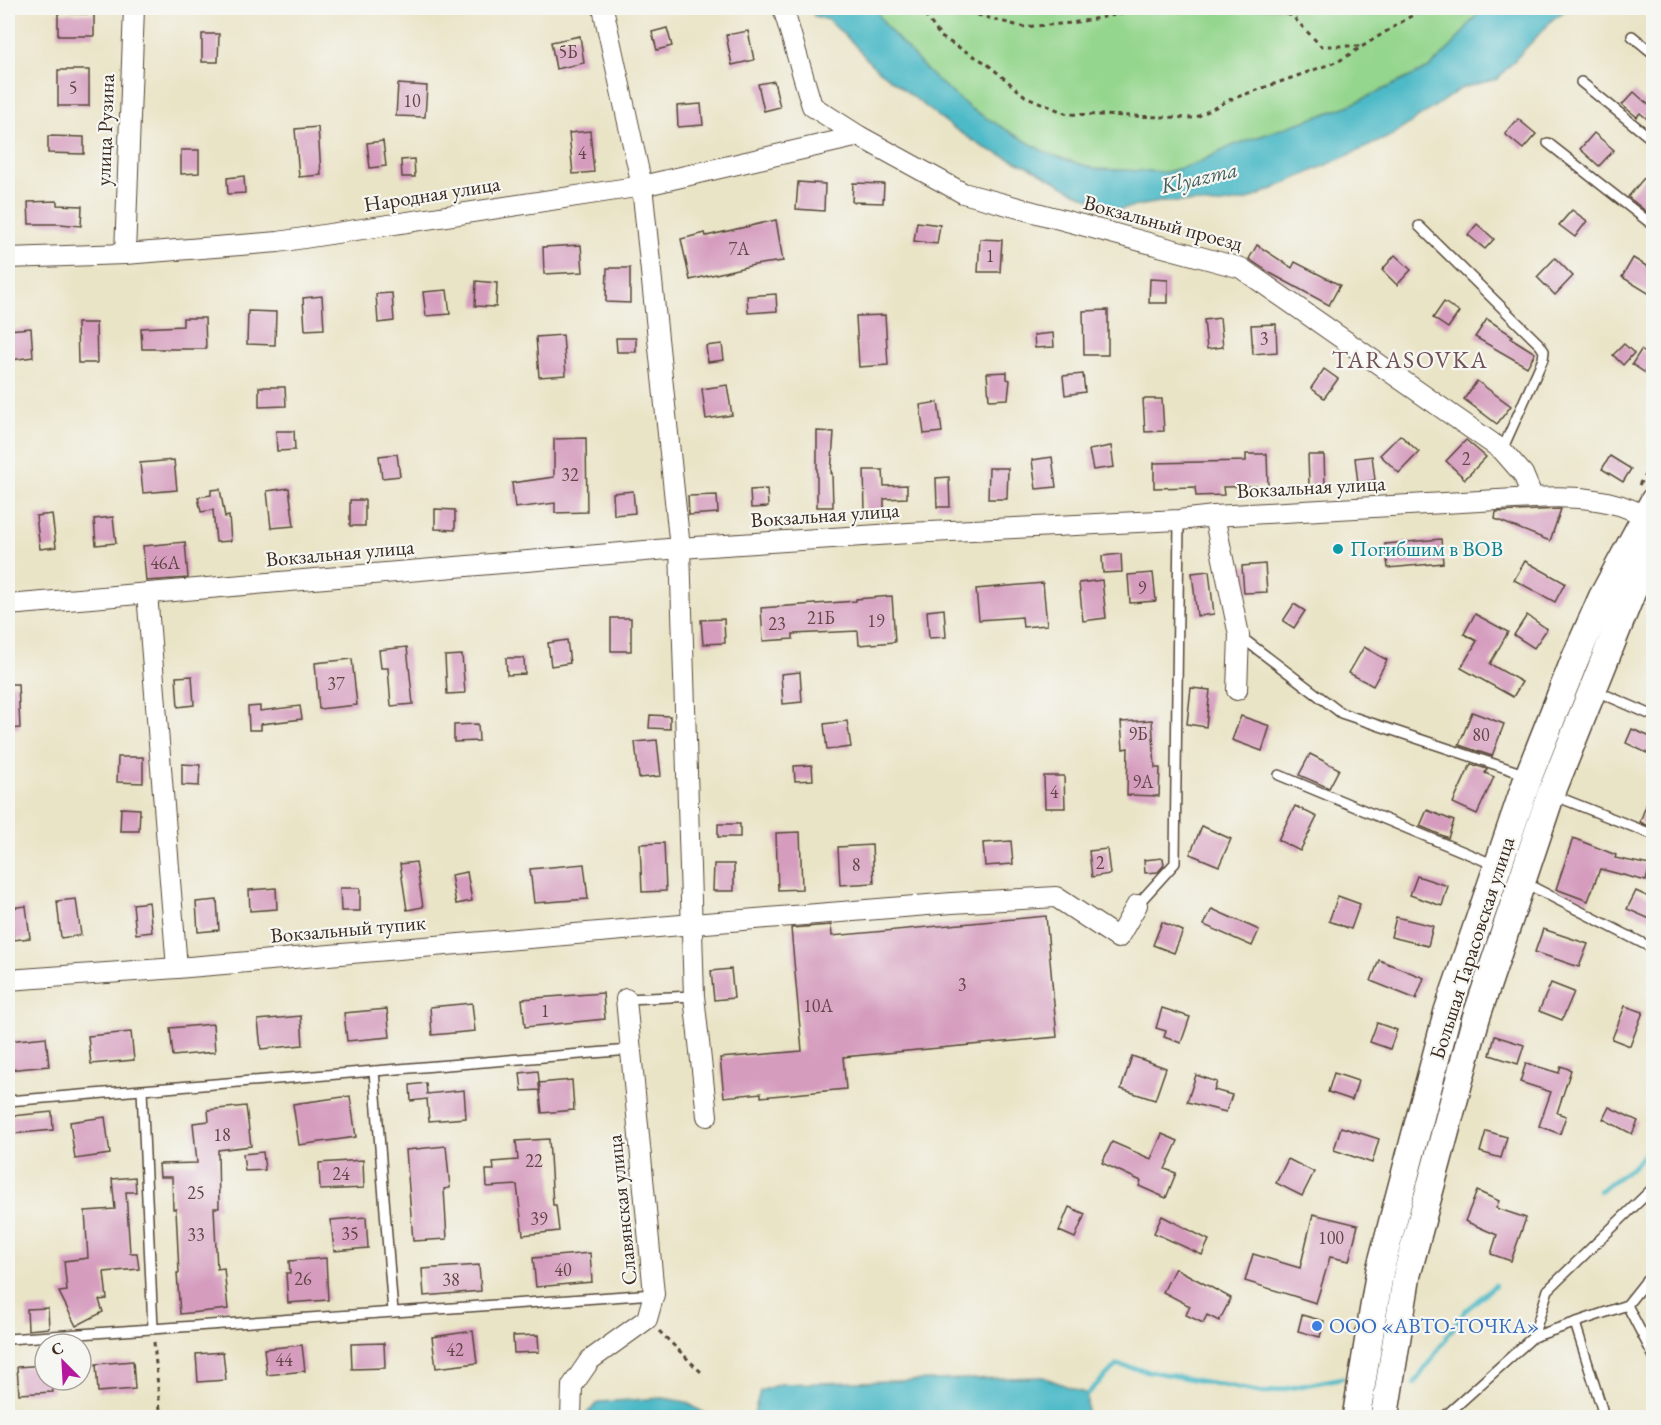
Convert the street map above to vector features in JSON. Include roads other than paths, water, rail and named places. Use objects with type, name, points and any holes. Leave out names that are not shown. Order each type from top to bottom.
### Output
[{"type":"street","name":"улица Рузина","points":[[124,254],[134,8]]},
{"type":"street","points":[[603,8],[642,186],[680,548],[694,996],[707,1116]]},
{"type":"street","name":"Вокзальный проезд","points":[[783,8],[812,106],[859,136],[963,193],[1242,268],[1502,450],[1523,474],[1533,498]]},
{"type":"street","name":"Народная улица","points":[[8,258],[124,254],[278,242],[642,186],[859,136]]},
{"type":"street","name":"Вокзальная улица","points":[[8,605],[680,548],[909,533],[1179,520],[1214,516],[1562,496],[1649,509]]},
{"type":"street","name":"Большая Тарасовская улица","points":[[1356,1418],[1380,1270],[1448,1011],[1529,775],[1602,598],[1649,509]]},
{"type":"street","points":[[1214,516],[1239,635],[1237,690]]},
{"type":"street","name":"Большая Тарасовская улица","points":[[1384,1418],[1407,1274],[1476,1018],[1551,794],[1592,689],[1645,584],[1653,546]]},
{"type":"street","points":[[147,593],[177,968]]},
{"type":"street","name":"Вокзальный тупик","points":[[8,980],[952,903],[1056,897],[1118,938],[1137,905]]},
{"type":"street","name":"Славянская улица","points":[[571,1418],[572,1386],[590,1360],[647,1319],[654,1294],[626,999]]},
{"type":"lane","points":[[1632,36],[1653,54]]},
{"type":"lane","points":[[1581,82],[1653,141]]},
{"type":"lane","points":[[1548,143],[1653,226]]},
{"type":"lane","points":[[1419,226],[1544,351],[1543,359],[1502,450]]},
{"type":"lane","points":[[1137,905],[1175,863],[1179,520]]},
{"type":"lane","points":[[1239,635],[1341,713],[1529,775]]},
{"type":"lane","points":[[1592,689],[1653,717]]},
{"type":"lane","points":[[1279,775],[1497,866]]},
{"type":"lane","points":[[1551,794],[1653,835]]},
{"type":"lane","points":[[1521,881],[1653,950]]},
{"type":"lane","points":[[626,999],[694,996]]},
{"type":"lane","points":[[8,1101],[630,1050]]},
{"type":"lane","points":[[374,1071],[393,1312]]},
{"type":"lane","points":[[142,1090],[153,1328]]},
{"type":"lane","points":[[1533,1337],[1548,1290],[1653,1187]]},
{"type":"lane","points":[[1443,1418],[1533,1337],[1627,1305],[1653,1271]]},
{"type":"lane","points":[[1646,1280],[1653,1293]]},
{"type":"lane","points":[[8,1339],[654,1294]]},
{"type":"lane","points":[[1627,1305],[1653,1358]]},
{"type":"lane","points":[[1575,1323],[1602,1409],[1599,1418]]},
{"type":"water","name":"Klyazma","points":[[811,8],[872,8],[930,74],[971,109],[1046,153],[1095,169],[1167,172],[1195,164],[1232,146],[1348,106],[1429,68],[1452,46],[1482,8],[1569,8],[1553,19],[1497,79],[1462,88],[1391,136],[1248,200],[1214,205],[1193,202],[1160,202],[1115,210],[1069,189],[1030,167],[983,147],[952,127],[872,65],[828,20],[814,16]]},
{"type":"water","points":[[1043,1377],[1087,1394],[1087,1417],[753,1417],[760,1391],[780,1384]]},
{"type":"water","points":[[663,1398],[686,1402],[711,1417],[587,1417],[587,1413],[599,1402]]},
{"type":"waterway","points":[[1599,1191],[1634,1166],[1654,1142]]},
{"type":"waterway","points":[[1414,1384],[1465,1311],[1495,1285]]},
{"type":"waterway","points":[[1087,1394],[1117,1365],[1264,1393],[1342,1378]]},
{"type":"place","name":"Погибшим в ВОВ","points":[[1338,549]]},
{"type":"place","name":"ООО «АВТО-ТОЧКА»","points":[[1317,1326]]},
{"type":"district","name":"TARASOVKA","points":[[1410,360]]}]
